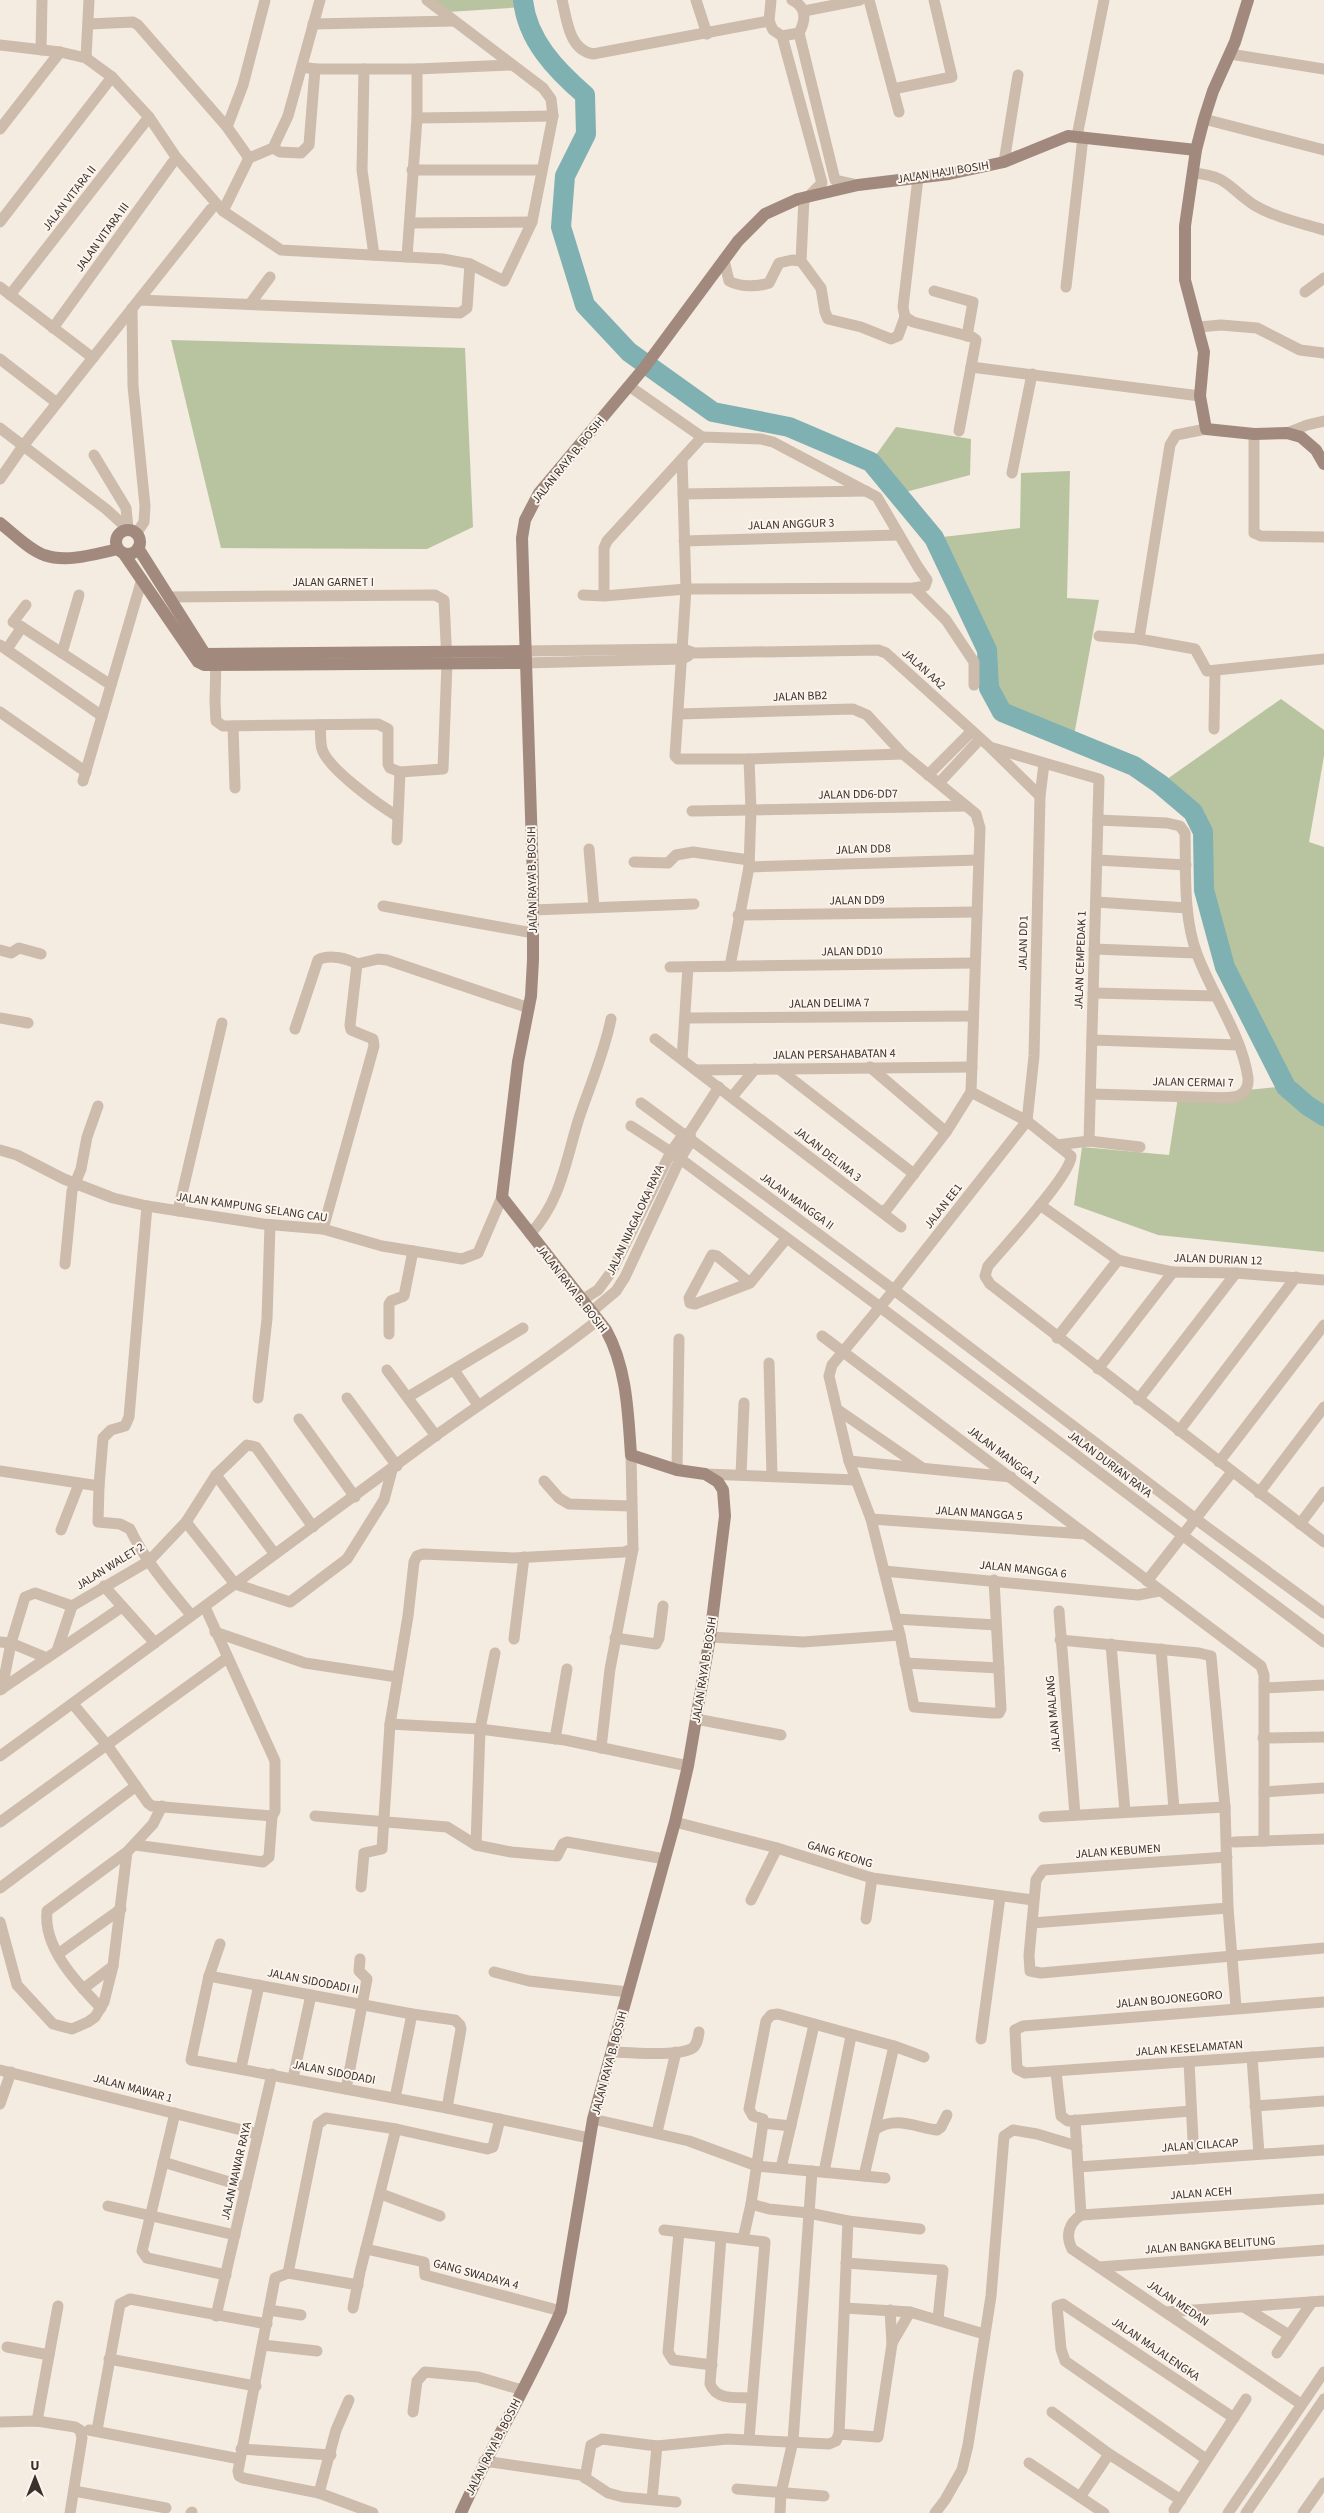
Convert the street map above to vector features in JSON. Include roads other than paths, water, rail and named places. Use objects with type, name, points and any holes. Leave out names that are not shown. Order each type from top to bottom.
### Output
[{"type":"main road","points":[[1248,0],[1230,54],[1213,91],[1204,120],[1196,150],[1185,226],[1185,280],[1204,352],[1200,396],[1206,429],[1254,434],[1287,434],[1301,437],[1324,461]]},
{"type":"main road","name":"JALAN HAJI BOSIH","points":[[644,368],[738,241],[765,214],[806,198],[858,185],[918,178],[1004,162],[1058,139],[1080,137],[1196,150]]},
{"type":"main road","name":"JALAN RAYA B. BOSIH","points":[[631,1455],[628,1416],[619,1361],[612,1342],[582,1300],[502,1198],[518,1062],[529,1008],[533,933],[524,657],[522,538],[525,520],[539,493],[644,368]]},
{"type":"main road","points":[[0,513],[48,548],[63,551],[119,548],[132,553],[138,548],[140,541],[131,531],[121,532],[119,548],[198,662],[524,657]]},
{"type":"main road","points":[[0,523],[44,555],[62,558],[81,557],[119,548]]},
{"type":"main road","points":[[138,548],[205,654],[216,661]]},
{"type":"main road","points":[[631,1455],[677,1470],[705,1474]]},
{"type":"main road","name":"JALAN RAYA B. BOSIH","points":[[461,2513],[484,2460],[522,2390],[561,2311],[593,2119],[676,1822],[688,1766],[710,1637],[725,1516],[723,1490],[718,1482],[705,1474]]},
{"type":"street","points":[[41,50],[42,0]]},
{"type":"street","points":[[86,58],[89,0]]},
{"type":"street","points":[[227,127],[244,85],[265,0]]},
{"type":"street","points":[[224,211],[249,158],[273,148],[288,116],[320,0]]},
{"type":"street","points":[[0,46],[60,52],[86,58],[112,77],[149,117],[176,157],[224,211],[281,250],[443,259],[470,264],[504,281],[532,222],[554,116],[552,99],[548,93],[427,0]]},
{"type":"street","points":[[562,0],[571,34],[580,49],[586,52],[602,53],[768,21]]},
{"type":"street","points":[[696,0],[707,34]]},
{"type":"street","points":[[792,0],[798,3],[804,11],[804,23],[799,33],[835,180]]},
{"type":"street","points":[[804,11],[860,0]]},
{"type":"street","points":[[869,0],[899,112]]},
{"type":"street","points":[[894,89],[952,76],[934,0]]},
{"type":"street","points":[[1066,287],[1080,137],[1104,0]]},
{"type":"street","points":[[776,1],[768,12],[768,21],[773,30],[782,36],[822,183]]},
{"type":"street","points":[[313,24],[454,21]]},
{"type":"street","points":[[89,24],[133,22],[138,25],[227,127],[249,158]]},
{"type":"street","points":[[782,36],[799,33]]},
{"type":"street","points":[[0,129],[60,52]]},
{"type":"street","points":[[1230,54],[1324,69]]},
{"type":"street","points":[[302,67],[364,70],[512,66]]},
{"type":"street","points":[[273,148],[280,152],[301,153],[309,145],[315,69]]},
{"type":"street","points":[[407,258],[417,118],[417,69]]},
{"type":"street","points":[[364,70],[362,170],[374,255]]},
{"type":"street","points":[[1004,162],[1018,74]]},
{"type":"street","points":[[0,222],[112,77]]},
{"type":"street","points":[[417,118],[554,116]]},
{"type":"street","name":"JALAN VITARA II","points":[[10,295],[149,117]]},
{"type":"street","points":[[1204,120],[1324,150]]},
{"type":"street","name":"JALAN VITARA III","points":[[53,328],[173,162]]},
{"type":"street","points":[[412,170],[542,170]]},
{"type":"street","points":[[1193,173],[1207,174],[1225,181],[1263,209],[1324,230]]},
{"type":"street","points":[[858,185],[835,180],[822,183],[806,198],[801,261],[821,288],[828,319],[861,327],[891,339],[898,336],[905,317],[903,308],[904,285],[918,178]]},
{"type":"street","points":[[0,478],[23,446],[211,209]]},
{"type":"street","points":[[410,223],[532,222]]},
{"type":"street","points":[[724,260],[729,281],[739,284],[758,285],[769,283],[780,263],[792,260],[801,261]]},
{"type":"street","points":[[135,304],[250,304],[460,313],[467,308],[470,264]]},
{"type":"street","points":[[250,304],[270,277]]},
{"type":"street","points":[[1305,292],[1324,278]]},
{"type":"street","points":[[0,287],[93,358]]},
{"type":"street","points":[[934,292],[973,302],[967,336]]},
{"type":"street","points":[[131,531],[144,522],[145,506],[133,386],[135,304]]},
{"type":"street","points":[[905,317],[913,322],[976,340],[959,432]]},
{"type":"street","points":[[1198,327],[1221,325],[1257,328],[1300,350],[1324,353]]},
{"type":"street","points":[[0,359],[57,403]]},
{"type":"street","points":[[971,367],[1200,396]]},
{"type":"street","points":[[1012,473],[1032,374]]},
{"type":"street","points":[[583,595],[604,596],[686,589],[914,588],[925,586],[927,580],[877,497],[868,491],[773,442],[761,439],[702,437],[629,386]]},
{"type":"street","points":[[1287,434],[1306,425],[1324,422]]},
{"type":"street","points":[[0,428],[131,531]]},
{"type":"street","points":[[1139,639],[1170,445],[1176,435],[1206,429]]},
{"type":"street","points":[[1254,434],[1254,533],[1261,536],[1324,537]]},
{"type":"street","points":[[604,596],[604,548],[607,541],[702,437]]},
{"type":"street","points":[[94,454],[126,508],[131,531]]},
{"type":"street","points":[[682,459],[686,589],[675,754],[678,759],[749,759],[903,754]]},
{"type":"street","points":[[683,494],[868,491]]},
{"type":"street","name":"JALAN ANGGUR 3","points":[[684,541],[899,535]]},
{"type":"street","points":[[0,712],[84,776],[142,579]]},
{"type":"street","points":[[914,588],[946,620],[974,662],[974,685]]},
{"type":"street","points":[[62,653],[79,595]]},
{"type":"street","name":"JALAN GARNET I","points":[[169,597],[435,595],[444,600],[446,605],[447,657],[443,769],[400,772]]},
{"type":"street","points":[[26,605],[13,622],[111,685]]},
{"type":"street","points":[[22,627],[3,647],[102,716]]},
{"type":"street","points":[[1098,636],[1139,639],[1195,649],[1199,653],[1205,669],[1215,671],[1324,659]]},
{"type":"street","name":"JALAN AA2","points":[[682,654],[694,652],[878,650],[886,653],[990,747],[1040,796]]},
{"type":"street","points":[[524,657],[682,654]]},
{"type":"street","points":[[216,661],[214,702],[216,721],[223,726],[384,725],[388,729],[388,764],[390,768],[400,772],[397,840]]},
{"type":"street","points":[[1214,729],[1215,671]]},
{"type":"street","name":"JALAN BB2","points":[[679,714],[853,709],[866,715],[903,754],[976,814],[979,819],[971,1092]]},
{"type":"street","points":[[320,725],[322,749],[326,756],[356,788],[397,816]]},
{"type":"street","points":[[233,726],[235,788]]},
{"type":"street","points":[[928,775],[976,735]]},
{"type":"street","points":[[939,783],[976,735]]},
{"type":"street","points":[[990,747],[1044,764]]},
{"type":"street","points":[[730,966],[749,863],[751,810],[749,759]]},
{"type":"street","name":"JALAN CEMPEDAK 1","points":[[1044,764],[1099,779],[1089,1141]]},
{"type":"street","name":"JALAN DD1","points":[[1027,1121],[1034,1056],[1040,796],[1044,764]]},
{"type":"street","name":"JALAN DD6-DD7","points":[[692,812],[966,806]]},
{"type":"street","points":[[1092,1040],[1239,1045],[1196,953],[1187,908],[1184,833],[1180,826],[1167,822],[1098,820]]},
{"type":"street","points":[[589,849],[594,907]]},
{"type":"street","name":"JALAN DD8","points":[[634,862],[668,863],[676,855],[693,852],[749,863],[978,860]]},
{"type":"street","points":[[1097,860],[1186,865]]},
{"type":"street","points":[[1096,902],[1187,908]]},
{"type":"street","points":[[533,910],[694,904]]},
{"type":"street","points":[[383,906],[533,933]]},
{"type":"street","name":"JALAN DD9","points":[[738,915],[976,912]]},
{"type":"street","points":[[0,950],[9,953],[19,948],[41,954]]},
{"type":"street","points":[[1094,949],[1196,953]]},
{"type":"street","points":[[295,1029],[318,960],[323,957],[343,958],[357,964],[382,959],[387,960],[529,1008]]},
{"type":"street","name":"JALAN DD10","points":[[670,967],[974,963]]},
{"type":"street","points":[[323,1230],[374,1046],[373,1039],[351,1030],[357,964]]},
{"type":"street","points":[[682,1059],[688,967]]},
{"type":"street","points":[[1093,993],[1216,996]]},
{"type":"street","name":"JALAN DELIMA 7","points":[[686,1018],[972,1016]]},
{"type":"street","points":[[0,1018],[28,1023]]},
{"type":"street","points":[[530,1234],[543,1220],[557,1194],[579,1118],[607,1039],[611,1019]]},
{"type":"street","points":[[178,1212],[222,1023]]},
{"type":"street","name":"JALAN DELIMA 3","points":[[656,1039],[902,1227]]},
{"type":"street","name":"JALAN CERMAI 7","points":[[1091,1094],[1240,1097],[1246,1090],[1248,1080],[1239,1045]]},
{"type":"street","points":[[870,1067],[946,1132]]},
{"type":"street","name":"JALAN PERSAHABATAN 4","points":[[696,1070],[972,1067]]},
{"type":"street","points":[[732,1097],[755,1069]]},
{"type":"street","points":[[780,1069],[914,1174]]},
{"type":"street","name":"JALAN NIAGALOKA RAYA","points":[[582,1300],[598,1290],[612,1271],[675,1155],[719,1087]]},
{"type":"street","points":[[882,1211],[888,1209],[946,1132],[971,1092],[1027,1121],[1071,1156],[1070,1164],[1040,1205],[988,1266],[985,1276],[990,1284],[1057,1338],[1324,1542]]},
{"type":"street","name":"JALAN MANGGA II","points":[[641,1103],[894,1290]]},
{"type":"street","points":[[65,1264],[70,1204],[74,1183],[81,1169],[85,1142],[98,1106]]},
{"type":"street","name":"JALAN EE1","points":[[999,1668],[1002,1709],[999,1713],[914,1707],[900,1635],[872,1519],[849,1461],[829,1376],[832,1365],[894,1290],[1027,1121]]},
{"type":"street","points":[[631,1126],[675,1155],[880,1307]]},
{"type":"street","points":[[1057,1145],[1089,1141],[1140,1147]]},
{"type":"street","name":"JALAN KAMPUNG SELANG CAU","points":[[0,1150],[17,1155],[74,1183],[113,1198],[178,1212],[270,1225],[323,1230],[382,1246],[462,1259],[478,1253],[502,1198]]},
{"type":"street","name":"JALAN NIAGALOKA RAYA","points":[[0,1756],[236,1584],[274,1554],[355,1497],[594,1316],[616,1291],[625,1277],[675,1155]]},
{"type":"street","name":"JALAN DURIAN 12","points":[[1040,1205],[1118,1260],[1173,1272],[1236,1273],[1324,1280]]},
{"type":"street","points":[[147,1206],[129,1417],[125,1426],[111,1430],[103,1438],[98,1486],[98,1522],[120,1524],[130,1529],[134,1540],[149,1562],[191,1615]]},
{"type":"street","points":[[258,1398],[267,1319],[270,1225]]},
{"type":"street","points":[[750,1283],[717,1256],[712,1255],[689,1298],[690,1303],[695,1304],[750,1283],[786,1239]]},
{"type":"street","points":[[389,1334],[389,1304],[391,1301],[404,1296],[413,1251]]},
{"type":"street","points":[[1057,1338],[1118,1260]]},
{"type":"street","points":[[1098,1369],[1173,1272]]},
{"type":"street","points":[[1138,1400],[1236,1273]]},
{"type":"street","points":[[1179,1431],[1296,1277]]},
{"type":"street","name":"JALAN DURIAN RAYA","points":[[894,1290],[1196,1520],[1324,1613]]},
{"type":"street","name":"JALAN DURIAN RAYA","points":[[880,1307],[1324,1642]]},
{"type":"street","points":[[1219,1462],[1324,1325]]},
{"type":"street","points":[[408,1396],[522,1328]]},
{"type":"street","name":"JALAN MANGGA 1","points":[[822,1336],[1261,1666],[1264,1675],[1264,1841]]},
{"type":"street","points":[[677,1470],[679,1339]]},
{"type":"street","points":[[768,1363],[772,1476]]},
{"type":"street","points":[[387,1370],[436,1436]]},
{"type":"street","points":[[454,1370],[478,1405]]},
{"type":"street","points":[[186,1522],[236,1584],[290,1602],[347,1559],[384,1500],[394,1468],[347,1398]]},
{"type":"street","points":[[741,1475],[744,1403]]},
{"type":"street","points":[[1259,1493],[1324,1407]]},
{"type":"street","points":[[838,1410],[922,1468]]},
{"type":"street","points":[[299,1419],[355,1497]]},
{"type":"street","name":"JALAN WALET 2","points":[[1,1690],[5,1642],[25,1597],[35,1593],[72,1606],[149,1562],[186,1522],[216,1475],[247,1445],[256,1447],[313,1527]]},
{"type":"street","points":[[601,1748],[615,1638],[626,1580],[631,1568],[633,1549],[630,1506],[631,1455]]},
{"type":"street","points":[[849,1461],[1012,1477]]},
{"type":"street","points":[[0,1471],[98,1486]]},
{"type":"street","points":[[1147,1581],[1232,1472]]},
{"type":"street","points":[[705,1474],[856,1480]]},
{"type":"street","points":[[216,1475],[274,1554]]},
{"type":"street","points":[[544,1481],[558,1498],[569,1504],[630,1506]]},
{"type":"street","points":[[61,1530],[79,1484]]},
{"type":"street","points":[[1300,1524],[1324,1492]]},
{"type":"street","name":"JALAN MANGGA 5","points":[[872,1519],[1085,1534]]},
{"type":"street","points":[[361,1887],[364,1853],[382,1849],[390,1724],[408,1616],[414,1562],[417,1556],[423,1554],[524,1558],[624,1552],[633,1549]]},
{"type":"street","points":[[514,1639],[524,1558]]},
{"type":"street","name":"JALAN MANGGA 6","points":[[884,1571],[1138,1595],[1159,1591]]},
{"type":"street","points":[[905,1663],[999,1668],[994,1580]]},
{"type":"street","points":[[104,1586],[155,1643]]},
{"type":"street","points":[[52,1655],[72,1606]]},
{"type":"street","points":[[615,1638],[656,1644],[660,1638],[663,1606]]},
{"type":"street","points":[[1,1690],[122,1607]]},
{"type":"street","points":[[131,1849],[263,1862],[269,1857],[272,1816],[275,1811],[275,1760],[204,1607]]},
{"type":"street","name":"JALAN MALANG","points":[[1059,1611],[1075,1815]]},
{"type":"street","points":[[896,1619],[996,1625]]},
{"type":"street","points":[[216,1632],[304,1663],[397,1677]]},
{"type":"street","points":[[710,1637],[803,1642],[900,1635]]},
{"type":"street","points":[[1060,1640],[1161,1649],[1211,1656],[1225,1807],[1228,1908],[1236,2007]]},
{"type":"street","points":[[5,1642],[52,1655]]},
{"type":"street","points":[[1111,1644],[1125,1812]]},
{"type":"street","points":[[1161,1649],[1174,1809]]},
{"type":"street","points":[[476,1845],[480,1728],[495,1653]]},
{"type":"street","points":[[0,1822],[227,1658]]},
{"type":"street","points":[[555,1739],[567,1669]]},
{"type":"street","points":[[1264,1688],[1324,1684]]},
{"type":"street","points":[[73,1704],[106,1745],[148,1803],[162,1806],[272,1816]]},
{"type":"street","points":[[696,1719],[781,1735]]},
{"type":"street","points":[[390,1724],[480,1728],[555,1739],[688,1766]]},
{"type":"street","points":[[1263,1738],[1324,1737]]},
{"type":"street","points":[[0,1888],[136,1786]]},
{"type":"street","points":[[1264,1792],[1324,1788]]},
{"type":"street","points":[[101,2008],[83,1989],[58,1954],[51,1937],[47,1911],[131,1849],[153,1824],[162,1806]]},
{"type":"street","points":[[1044,1817],[1225,1807]]},
{"type":"street","points":[[315,1816],[448,1827],[476,1845],[511,1852],[557,1856],[563,1844],[567,1842],[665,1859]]},
{"type":"street","name":"GANG KEONG","points":[[676,1822],[777,1848],[872,1878],[1026,1900]]},
{"type":"street","points":[[1234,1842],[1324,1839]]},
{"type":"street","points":[[751,1900],[777,1848]]},
{"type":"street","points":[[0,1922],[17,1985],[53,2024],[62,2028],[72,2029],[95,2017],[101,2008],[113,1966],[131,1849]]},
{"type":"street","name":"JALAN KEBUMEN","points":[[1026,1900],[1043,1870],[1227,1857]]},
{"type":"street","points":[[866,1919],[872,1878]]},
{"type":"street","points":[[982,2039],[1000,1897]]},
{"type":"street","points":[[1026,1900],[1032,1923],[1030,1971],[1041,1973],[1324,1948]]},
{"type":"street","points":[[1032,1923],[1228,1908]]},
{"type":"street","points":[[58,1954],[121,1909]]},
{"type":"street","name":"JALAN SIDODADI","points":[[220,1944],[209,1976],[191,2060],[346,2088],[589,2138]]},
{"type":"street","points":[[346,2088],[367,1979],[359,1971],[360,1959]]},
{"type":"street","points":[[83,1989],[113,1966]]},
{"type":"street","points":[[494,1972],[529,1981],[628,1992]]},
{"type":"street","name":"JALAN SIDODADI II","points":[[209,1976],[412,2014],[455,2020],[460,2025],[448,2108]]},
{"type":"street","points":[[241,2068],[259,1985]]},
{"type":"street","points":[[293,2078],[311,1995]]},
{"type":"street","name":"JALAN BOJONEGORO","points":[[1018,2026],[1236,2007],[1324,2002]]},
{"type":"street","points":[[395,2098],[412,2014]]},
{"type":"street","points":[[743,2239],[751,2204],[764,2123],[761,2118],[753,2116],[749,2109],[766,2021],[770,2015],[778,2014],[851,2036],[894,2046],[924,2057]]},
{"type":"street","points":[[781,2168],[814,2025]]},
{"type":"street","name":"JALAN KESELAMATAN","points":[[1018,2026],[1015,2030],[1017,2069],[1025,2073],[1324,2052]]},
{"type":"street","points":[[612,2052],[676,2052],[692,2049],[696,2044],[699,2032]]},
{"type":"street","points":[[780,2513],[781,2493],[793,2441],[809,2213],[851,2036]]},
{"type":"street","points":[[864,2176],[894,2046]]},
{"type":"street","points":[[657,2132],[676,2052]]},
{"type":"street","points":[[1252,2057],[1259,2154]]},
{"type":"street","points":[[1189,2062],[1194,2159]]},
{"type":"street","points":[[0,2104],[6,2071]]},
{"type":"street","name":"JALAN MAWAR 1","points":[[6,2071],[258,2134]]},
{"type":"street","points":[[1056,2072],[1061,2116],[1068,2121],[1191,2111]]},
{"type":"street","name":"JALAN MAWAR RAYA","points":[[216,2316],[272,2074]]},
{"type":"street","points":[[1255,2106],[1324,2101]]},
{"type":"street","points":[[175,2114],[142,2251],[147,2258],[226,2274]]},
{"type":"street","points":[[876,2128],[886,2123],[894,2122],[937,2130],[941,2127],[947,2116]]},
{"type":"street","points":[[288,2272],[318,2124],[326,2118],[396,2129],[487,2150],[493,2147],[500,2119]]},
{"type":"street","points":[[593,2119],[657,2132],[713,2148],[757,2166],[886,2178]]},
{"type":"street","points":[[1075,2120],[1080,2215]]},
{"type":"street","points":[[764,2123],[791,2126]]},
{"type":"street","points":[[354,2308],[366,2249],[396,2129]]},
{"type":"street","points":[[935,2513],[945,2500],[962,2470],[971,2429],[993,2275],[1004,2136],[1014,2130],[1037,2134],[1076,2146]]},
{"type":"street","name":"JALAN CILACAP","points":[[1078,2167],[1324,2150]]},
{"type":"street","points":[[163,2162],[246,2187]]},
{"type":"street","points":[[381,2194],[440,2216]]},
{"type":"street","name":"JALAN ACEH","points":[[1080,2215],[1324,2199]]},
{"type":"street","points":[[751,2204],[768,2209],[809,2213],[848,2221],[920,2229]]},
{"type":"street","points":[[108,2206],[235,2235]]},
{"type":"street","name":"JALAN MEDAN","points":[[1080,2215],[1072,2221],[1068,2232],[1070,2246],[1301,2404]]},
{"type":"street","points":[[585,2478],[589,2452],[596,2441],[602,2439],[657,2446],[727,2439],[833,2443],[839,2434],[848,2221]]},
{"type":"street","points":[[664,2230],[765,2242],[749,2439]]},
{"type":"street","points":[[679,2232],[668,2352],[673,2360],[712,2365]]},
{"type":"street","points":[[721,2237],[710,2384],[720,2396],[752,2398]]},
{"type":"street","name":"GANG SWADAYA 4","points":[[366,2249],[424,2262],[424,2274],[561,2311]]},
{"type":"street","name":"JALAN BANGKA BELITUNG","points":[[1099,2267],[1324,2250]]},
{"type":"street","points":[[846,2263],[943,2270],[938,2318]]},
{"type":"street","points":[[358,2285],[288,2272],[275,2278],[256,2386],[241,2454],[239,2476],[320,2493],[373,2513]]},
{"type":"street","points":[[97,2430],[120,2304],[123,2301],[130,2299],[267,2324]]},
{"type":"street","points":[[1166,2312],[1318,2302]]},
{"type":"street","points":[[1277,2353],[1288,2335],[1318,2302]]},
{"type":"street","name":"JALAN MAJALENGKA","points":[[1206,2459],[1065,2361],[1056,2308],[1059,2304],[1063,2304],[1234,2418]]},
{"type":"street","points":[[37,2421],[58,2306]]},
{"type":"street","points":[[1244,2306],[1288,2335]]},
{"type":"street","points":[[845,2308],[910,2312],[938,2318],[984,2334]]},
{"type":"street","points":[[269,2310],[301,2315]]},
{"type":"street","points":[[839,2434],[878,2437],[892,2344],[890,2310]]},
{"type":"street","points":[[892,2344],[910,2312]]},
{"type":"street","points":[[263,2345],[317,2351]]},
{"type":"street","points":[[6,2347],[49,2355]]},
{"type":"street","points":[[110,2359],[256,2386]]},
{"type":"street","points":[[413,2412],[417,2381],[425,2372],[478,2377],[522,2390]]},
{"type":"street","points":[[1228,2513],[1324,2372]]},
{"type":"street","points":[[1174,2510],[1246,2399]]},
{"type":"street","points":[[1246,2513],[1324,2399]]},
{"type":"street","points":[[320,2493],[336,2430],[349,2400]]},
{"type":"street","points":[[1052,2412],[1109,2454],[1181,2500]]},
{"type":"street","points":[[0,2422],[37,2421],[75,2427],[80,2430],[97,2430],[241,2454],[330,2455]]},
{"type":"street","points":[[70,2513],[82,2438],[80,2430]]},
{"type":"street","points":[[652,2498],[657,2446]]},
{"type":"street","points":[[1080,2497],[1109,2454]]},
{"type":"street","points":[[484,2460],[581,2475],[608,2493],[623,2497],[652,2498],[676,2502]]},
{"type":"street","points":[[1029,2463],[1104,2513]]},
{"type":"street","points":[[1303,2513],[1324,2483]]},
{"type":"street","points":[[737,2490],[824,2496]]},
{"type":"street","points":[[74,2491],[166,2508]]},
{"type":"waterway","points":[[523,0],[530,28],[537,41],[554,65],[585,95],[586,134],[565,176],[561,227],[585,305],[629,352],[713,412],[789,427],[871,462],[934,538],[987,650],[989,688],[1002,712],[1134,766],[1160,784],[1193,812],[1203,832],[1204,890],[1225,967],[1286,1087],[1308,1106],[1324,1116]]}]
